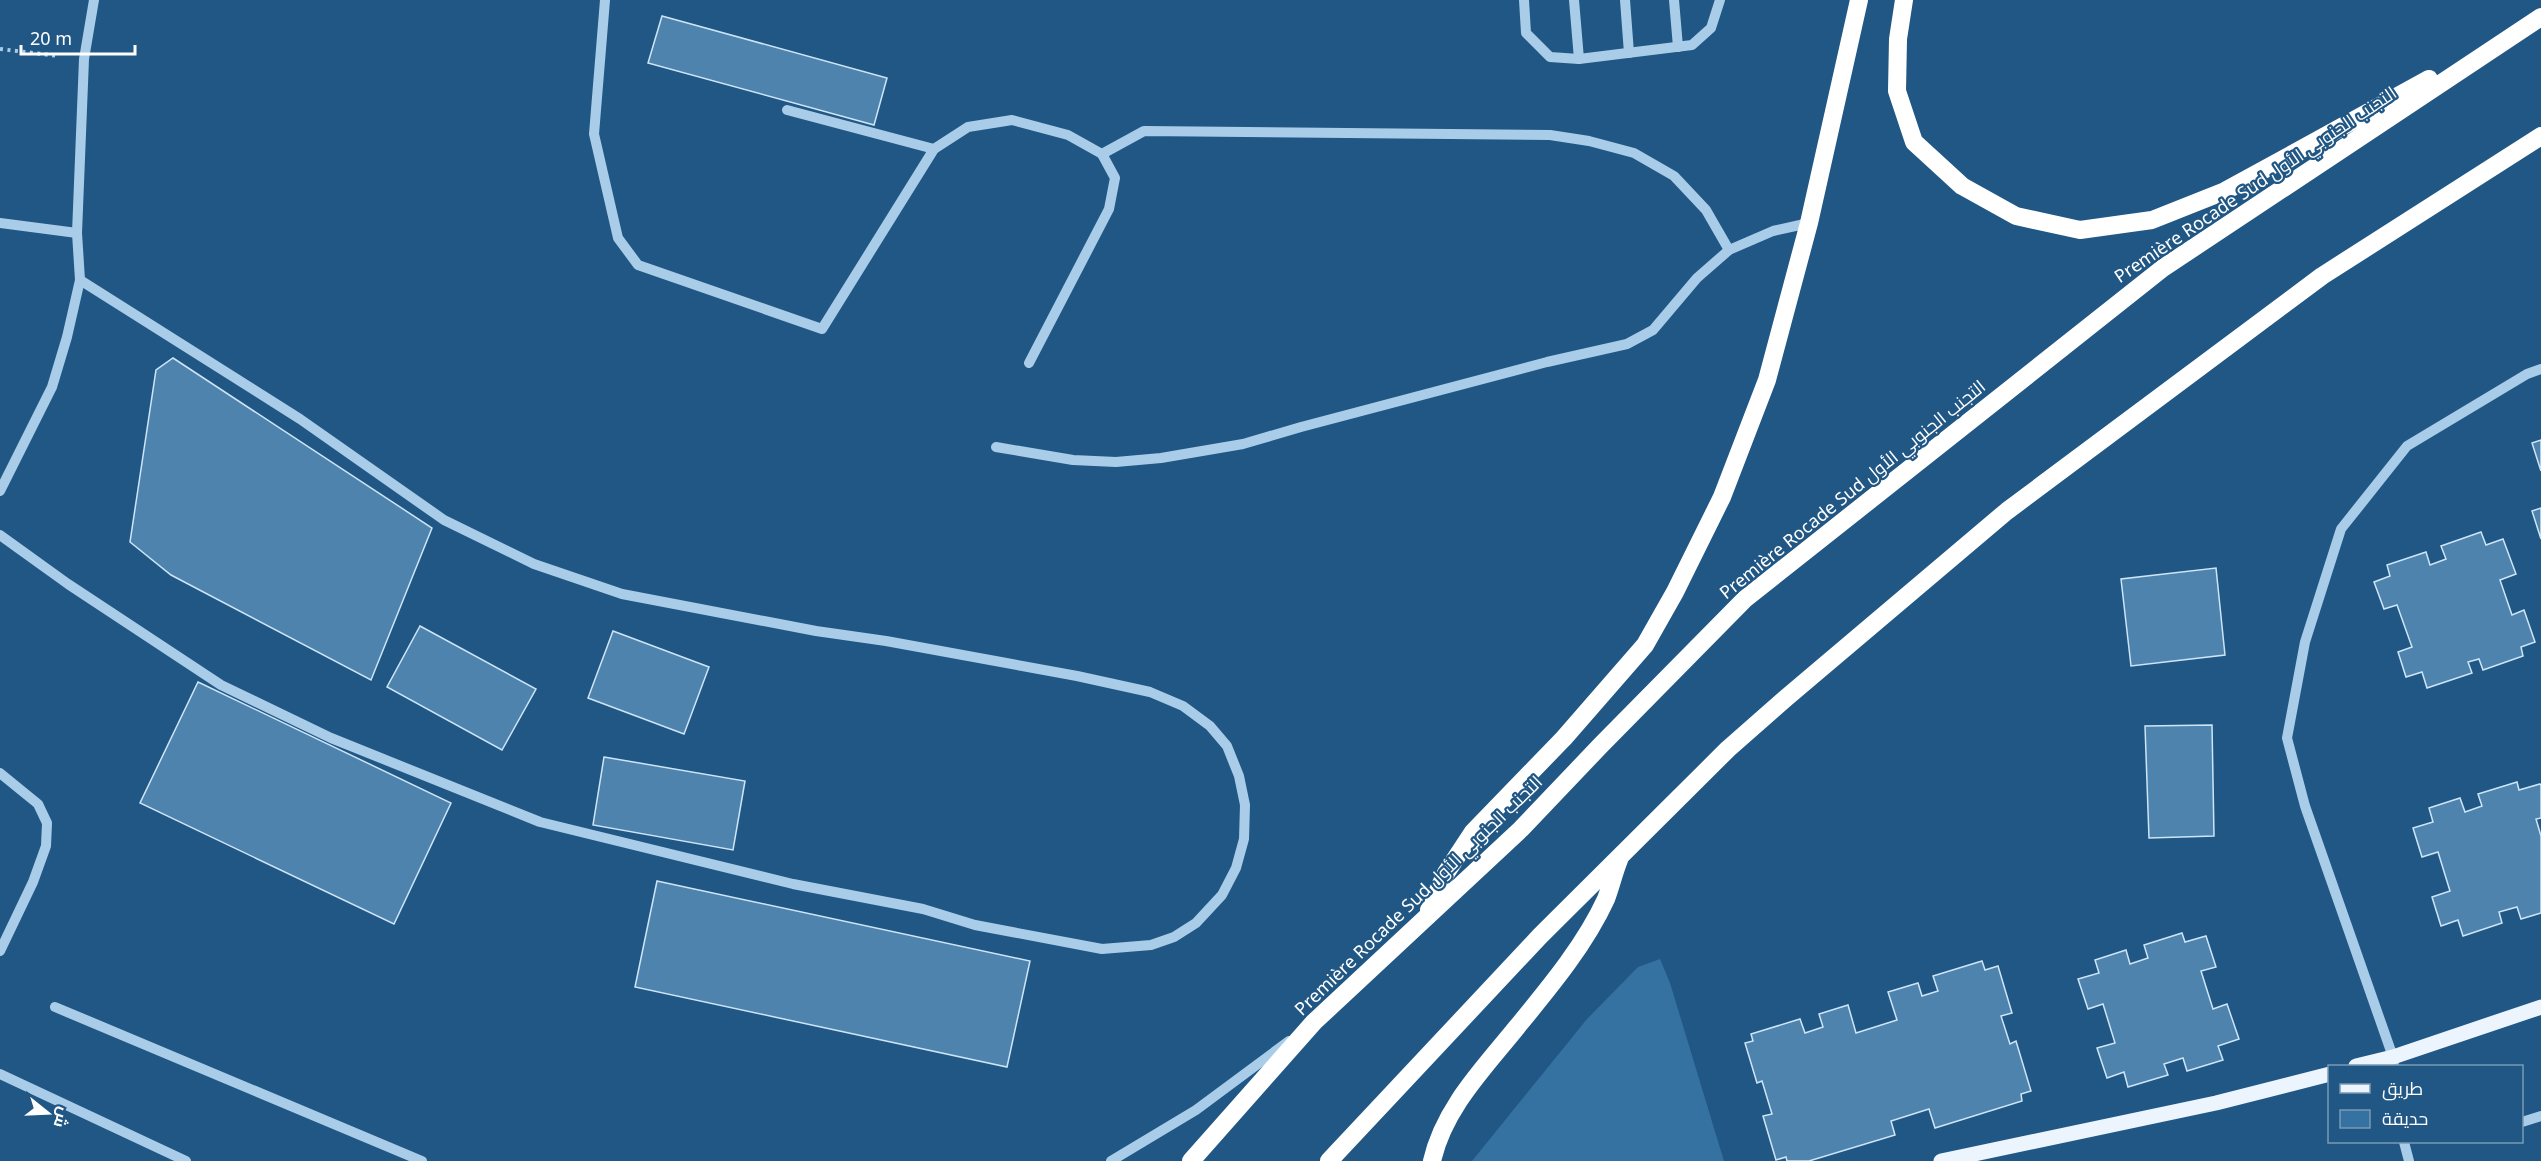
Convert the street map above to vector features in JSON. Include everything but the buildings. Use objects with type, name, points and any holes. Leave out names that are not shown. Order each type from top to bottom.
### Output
[{"type":"highway","points":[[1425,918],[1446,873],[1473,832],[1610,687],[1645,645],[1675,592],[1722,497],[1767,380],[1809,223],[1859,0]]},
{"type":"highway","points":[[1904,0],[1898,39],[1897,91],[1914,142],[1962,186],[2016,216],[2080,230],[2152,220],[2225,191],[2541,17]]},
{"type":"highway","name":"Première Rocade Sud التجنب الجنوبي الأول","points":[[1191,1161],[1314,1022],[1521,830],[1600,745],[1745,598],[2163,268],[2541,17]]},
{"type":"highway","points":[[1329,1161],[1524,952],[1761,720],[2007,511],[2322,276],[2541,136]]},
{"type":"highway","points":[[1432,1161],[1436,1141],[1449,1115],[1520,1024],[1590,928],[1606,898],[1619,857]]},
{"type":"main road","points":[[2365,1065],[2393,1062],[2541,1007]]},
{"type":"main road","points":[[1941,1161],[2182,1111],[2328,1074]]},
{"type":"street","points":[[0,491],[52,387],[67,337],[80,279],[77,233],[84,59],[94,0]]},
{"type":"street","points":[[605,0],[594,134],[618,238],[638,265],[822,329],[934,149],[968,128],[1012,120],[1068,135],[1102,154],[1115,178],[1109,209],[1029,363]]},
{"type":"street","points":[[1524,0],[1526,33],[1550,57],[1579,59],[1692,45],[1712,28],[1720,0]]},
{"type":"street","points":[[1574,0],[1579,59]]},
{"type":"street","points":[[1625,0],[1629,53]]},
{"type":"street","points":[[1674,0],[1678,47]]},
{"type":"street","points":[[787,110],[934,149]]},
{"type":"street","points":[[1102,154],[1144,131],[1550,135],[1634,153],[1674,176],[1706,210],[1729,250]]},
{"type":"street","points":[[0,223],[77,233]]},
{"type":"street","points":[[996,447],[1074,460],[1116,462],[1161,458],[1243,444],[1547,362],[1627,344],[1653,330],[1697,278],[1729,250],[1773,231],[1809,223]]},
{"type":"street","points":[[0,535],[68,584],[221,685],[332,738],[540,822],[793,884],[923,909],[975,925],[1102,949],[1151,945],[1174,937],[1196,923],[1222,895],[1236,868],[1244,839],[1245,805],[1239,776],[1227,746],[1210,726],[1184,706],[1150,692],[1077,676],[886,641],[816,631],[622,594],[534,564],[444,520],[300,419],[80,279]]},
{"type":"street","points":[[2393,1062],[2305,806],[2287,738],[2305,642],[2341,530],[2407,446],[2528,374],[2541,369]]},
{"type":"street","points":[[0,773],[38,804],[47,824],[46,846],[0,951]]},
{"type":"street","points":[[55,1007],[422,1161]]},
{"type":"street","points":[[1111,1161],[1196,1110],[1314,1022]]},
{"type":"street","points":[[0,1074],[186,1161]]},
{"type":"street","points":[[2523,1122],[2541,1116]]},
{"type":"street","points":[[2404,1143],[2409,1161]]},
{"type":"path","points":[[0,48],[84,59]]},
{"type":"green space","points":[[1660,959],[1670,983],[1724,1161],[1472,1161],[1587,1019],[1638,967]]}]
